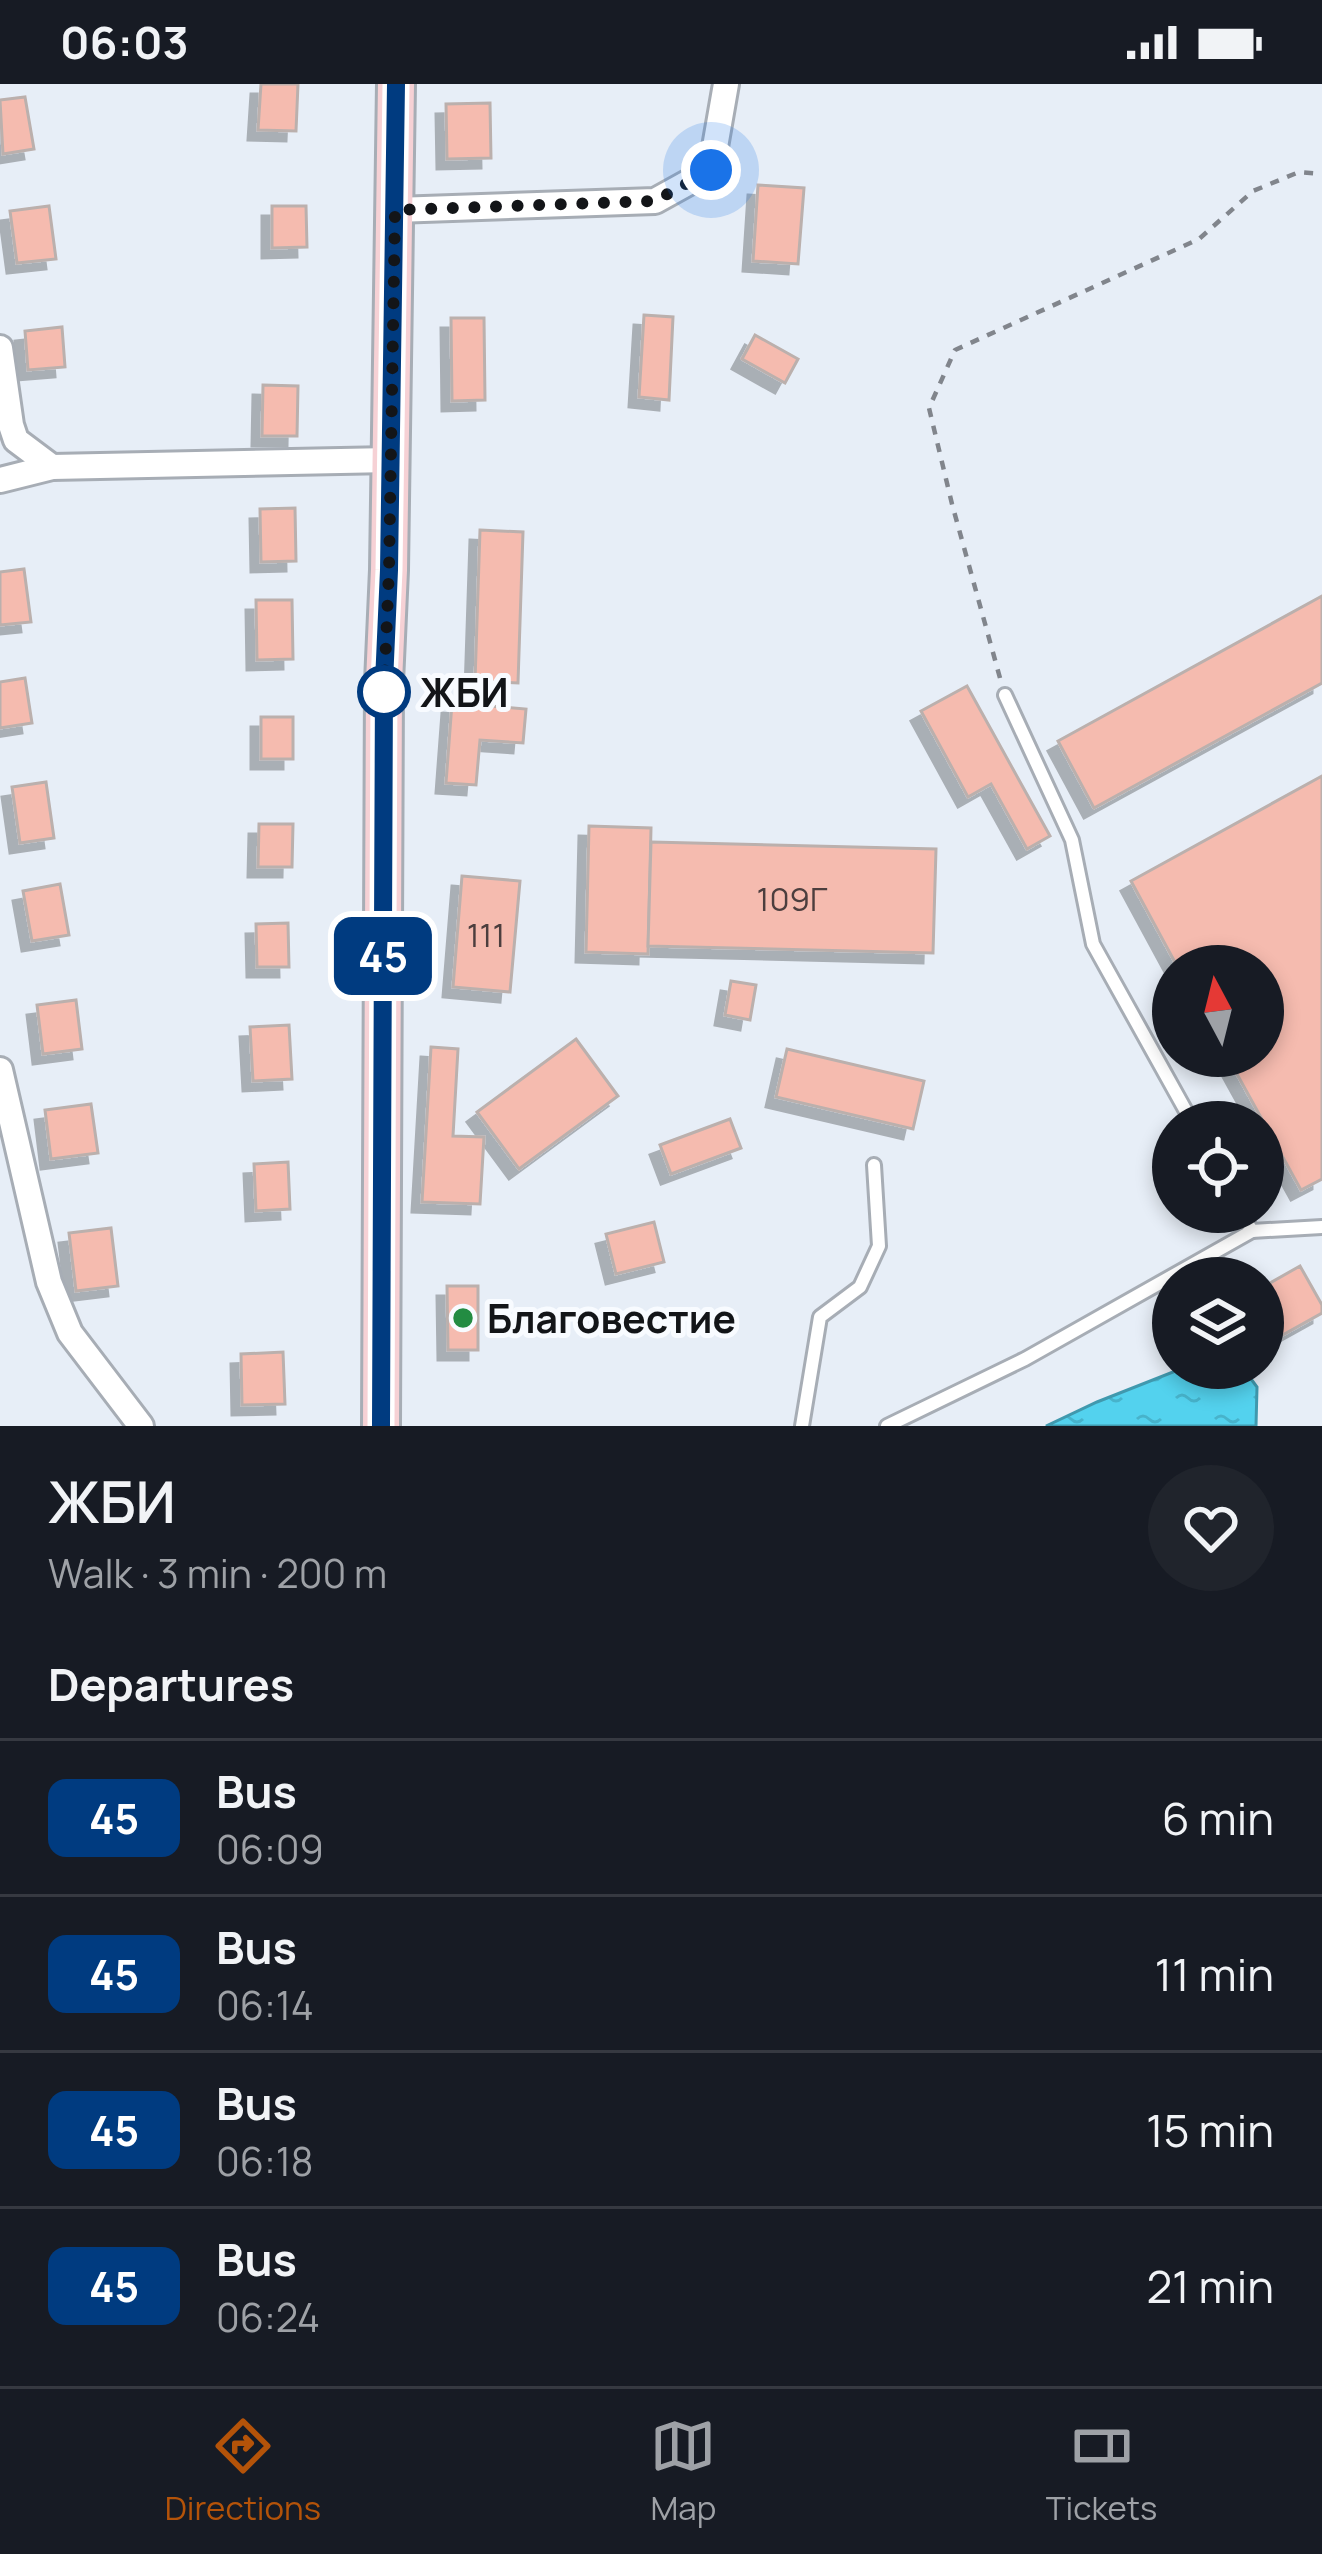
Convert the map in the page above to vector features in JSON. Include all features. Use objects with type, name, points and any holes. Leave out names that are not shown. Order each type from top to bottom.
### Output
[{"type":"street","points":[[381,1426],[384,682],[396,84]]},
{"type":"street","points":[[395,210],[655,201],[711,170],[732,87]]},
{"type":"street","points":[[0,348],[16,440],[52,467]]},
{"type":"street","points":[[0,445],[52,467]]},
{"type":"street","points":[[0,480],[52,467],[390,460]]},
{"type":"street","points":[[0,1070],[49,1282],[70,1333],[140,1426]]},
{"type":"lane","points":[[1005,695],[1072,840],[1093,944],[1180,1101]]},
{"type":"lane","points":[[802,1426],[820,1317],[860,1287],[879,1246],[874,1165]]},
{"type":"lane","points":[[1284,1229],[1322,1227]]},
{"type":"lane","points":[[887,1426],[1025,1359],[1248,1233]]},
{"type":"path","points":[[1005,695],[929,408],[956,350],[1199,239],[1253,191],[1299,172],[1322,174]]},
{"type":"water","points":[[1152,1380],[1152,1389],[1257,1389],[1256,1426],[1046,1426]]},
{"type":"building","points":[[261,84],[298,84],[296,131],[258,130]]},
{"type":"building","points":[[25,97],[34,149],[3,154],[0,100]]},
{"type":"building","points":[[490,103],[491,158],[447,159],[446,104]]},
{"type":"building","points":[[758,185],[804,188],[798,264],[753,261]]},
{"type":"building","points":[[49,206],[56,259],[17,263],[10,211]]},
{"type":"building","points":[[272,206],[306,206],[307,247],[272,248]]},
{"type":"building","points":[[644,315],[673,317],[669,400],[639,397]]},
{"type":"building","points":[[451,318],[484,318],[485,400],[452,401]]},
{"type":"building","points":[[62,327],[65,367],[28,370],[25,331]]},
{"type":"building","points":[[755,335],[798,359],[785,383],[742,359]]},
{"type":"building","points":[[263,385],[298,386],[297,436],[262,436]]},
{"type":"building","points":[[295,508],[296,561],[261,562],[260,509]]},
{"type":"building","points":[[480,530],[523,532],[518,683],[475,681]]},
{"type":"building","points":[[24,569],[31,622],[0,625],[0,572]]},
{"type":"building","points":[[1322,596],[1322,683],[1094,808],[1058,741]]},
{"type":"building","points":[[256,600],[292,600],[293,659],[257,660]]},
{"type":"building","points":[[25,678],[32,723],[0,728],[0,682]]},
{"type":"building","points":[[967,686],[1050,836],[1027,849],[991,784],[968,797],[921,711]]},
{"type":"building","points":[[452,703],[526,709],[523,743],[480,740],[476,785],[446,783]]},
{"type":"building","points":[[261,717],[293,717],[293,759],[261,759]]},
{"type":"building","points":[[1322,776],[1322,1179],[1301,1190],[1284,1159],[1284,1101],[1252,1101],[1239,1077],[1284,1077],[1284,945],[1166,945],[1131,881]]},
{"type":"building","points":[[46,782],[54,838],[20,843],[12,787]]},
{"type":"building","points":[[259,824],[293,824],[292,867],[258,867]]},
{"type":"building","points":[[589,826],[651,828],[648,954],[586,952]]},
{"type":"building","points":[[651,842],[936,849],[933,953],[648,946]]},
{"type":"building","points":[[462,876],[520,881],[510,992],[453,987]]},
{"type":"building","points":[[60,884],[69,935],[32,941],[23,891]]},
{"type":"building","points":[[288,923],[289,967],[257,967],[256,924]]},
{"type":"building","points":[[731,981],[756,985],[750,1020],[725,1015]]},
{"type":"building","points":[[76,1000],[82,1049],[43,1054],[37,1005]]},
{"type":"building","points":[[289,1025],[292,1079],[253,1081],[250,1027]]},
{"type":"building","points":[[576,1039],[618,1096],[519,1169],[477,1112]]},
{"type":"building","points":[[431,1047],[458,1049],[453,1136],[484,1137],[480,1204],[422,1202]]},
{"type":"building","points":[[787,1049],[924,1081],[913,1129],[776,1097]]},
{"type":"building","points":[[91,1104],[98,1153],[51,1159],[45,1110]]},
{"type":"building","points":[[730,1119],[741,1148],[671,1174],[660,1145]]},
{"type":"building","points":[[288,1162],[290,1209],[256,1211],[254,1164]]},
{"type":"building","points":[[654,1222],[664,1262],[616,1274],[606,1234]]},
{"type":"building","points":[[111,1228],[118,1286],[76,1291],[69,1233]]},
{"type":"building","points":[[1300,1266],[1322,1313],[1284,1334],[1284,1275]]},
{"type":"building","name":"Благовестие","points":[[447,1286],[478,1286],[478,1350],[448,1350]]},
{"type":"building","points":[[283,1352],[285,1404],[242,1405],[241,1354]]},
{"type":"bus line","name":"45","points":[[381,1426],[384,682],[396,84]]},
{"type":"place","name":"ЖБИ","points":[[384,692]]},
{"type":"place","name":"Благовестие","points":[[463,1318]]},
{"type":"route","points":[[384,692],[395,210],[655,201],[711,170]]}]
